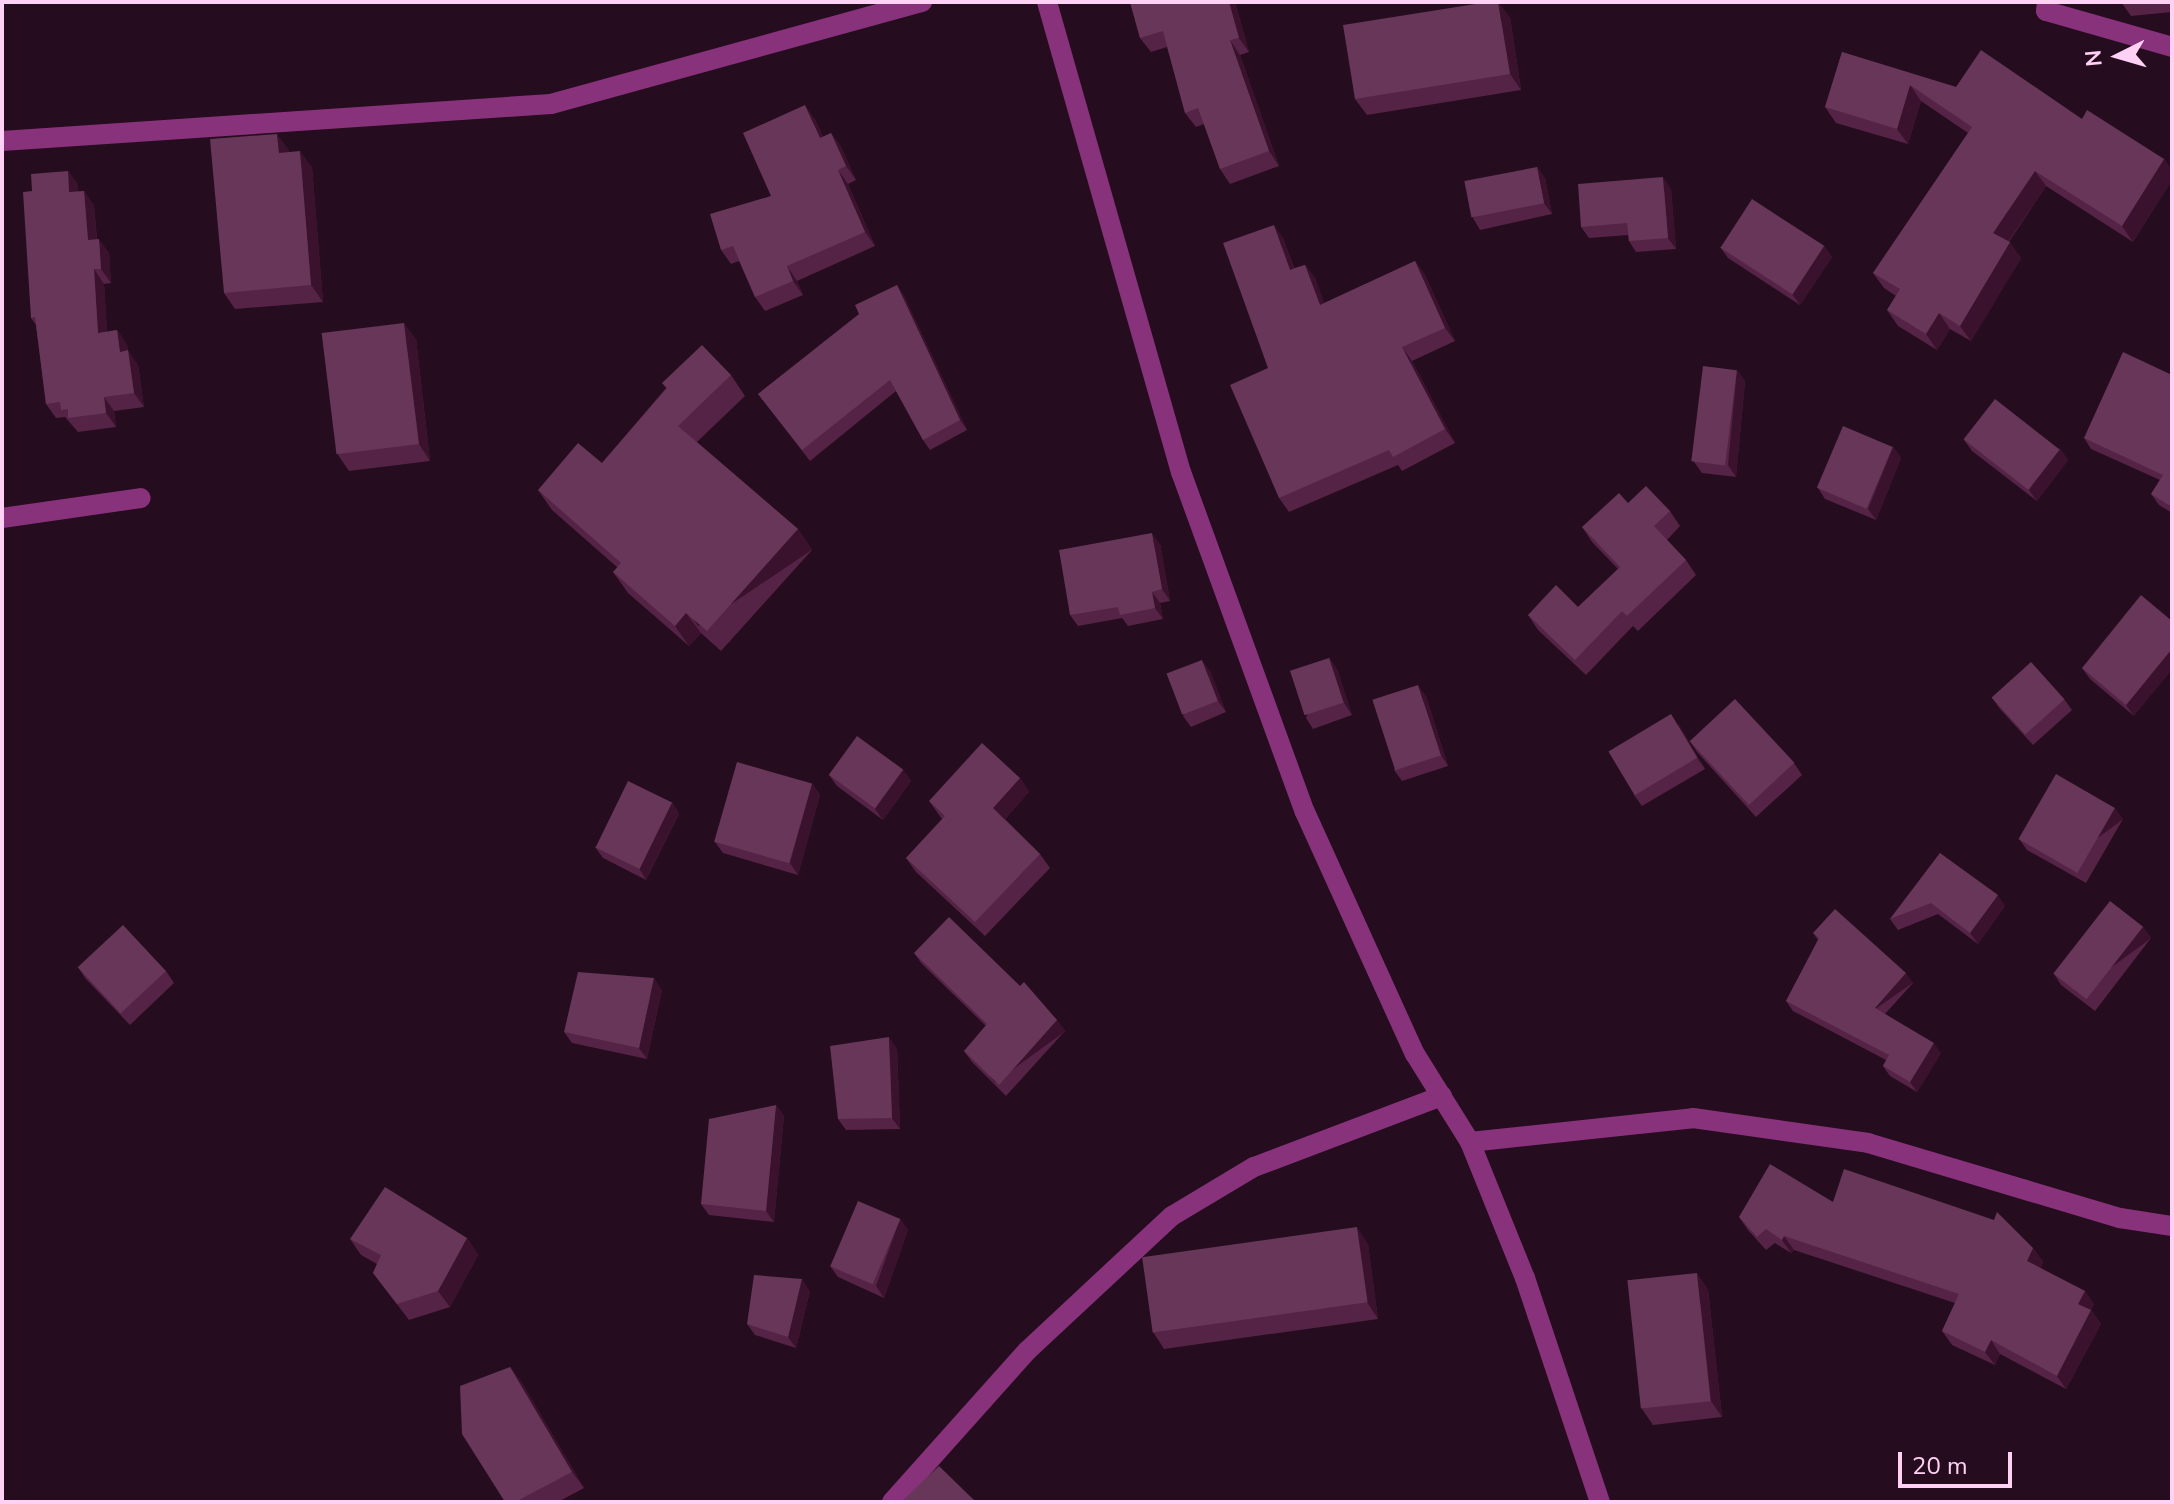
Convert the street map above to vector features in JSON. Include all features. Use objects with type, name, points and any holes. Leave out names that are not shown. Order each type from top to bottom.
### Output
[{"type":"street","points":[[2,141],[551,104],[922,2]]},
{"type":"street","points":[[1047,2],[1181,472],[1305,812],[1415,1054],[1470,1142],[1525,1278],[1600,1502]]},
{"type":"street","points":[[2047,2],[2046,11],[2172,47]]},
{"type":"street","points":[[2,518],[141,498]]},
{"type":"street","points":[[892,1502],[1027,1351],[1172,1216],[1254,1167],[1442,1096]]},
{"type":"street","points":[[1470,1142],[1693,1118],[1868,1143],[2120,1218],[2172,1226]]},
{"type":"building","points":[[1130,2],[1229,2],[1239,38],[1230,40],[1269,151],[1220,169],[1198,108],[1185,113],[1163,31],[1140,38]]},
{"type":"building","points":[[1498,2],[1510,74],[1355,99],[1343,25]]},
{"type":"building","points":[[1981,50],[2082,119],[2087,110],[2164,159],[2122,226],[2035,171],[1993,233],[2010,242],[1960,326],[1939,313],[1926,334],[1887,310],[1900,289],[1873,273],[1972,127],[1910,85],[1897,129],[1825,107],[1842,52],[1956,87]]},
{"type":"building","points":[[805,105],[820,138],[831,133],[846,166],[838,170],[865,232],[787,266],[793,281],[755,297],[733,246],[721,250],[710,214],[771,196],[743,133]]},
{"type":"building","points":[[277,134],[279,153],[300,151],[311,285],[224,293],[210,139]]},
{"type":"building","points":[[1537,167],[1544,203],[1471,217],[1464,181]]},
{"type":"building","points":[[68,171],[69,192],[84,191],[88,240],[99,239],[101,269],[94,269],[98,333],[117,330],[120,352],[128,350],[134,393],[104,397],[106,413],[68,418],[68,409],[61,410],[60,402],[46,404],[35,317],[31,318],[23,192],[32,191],[31,174]]},
{"type":"building","points":[[1663,177],[1668,238],[1629,241],[1627,223],[1581,227],[1578,184]]},
{"type":"building","points":[[1752,199],[1824,246],[1793,294],[1720,248]]},
{"type":"building","points":[[1274,225],[1290,270],[1305,265],[1320,305],[1415,261],[1445,328],[1402,347],[1445,429],[1393,457],[1389,450],[1279,498],[1230,385],[1268,368],[1223,243]]},
{"type":"building","points":[[897,285],[960,420],[923,440],[890,380],[802,450],[758,394],[859,314],[855,305]]},
{"type":"building","points":[[404,323],[419,444],[336,454],[322,333]]},
{"type":"building","points":[[702,345],[731,375],[678,426],[798,529],[707,631],[686,613],[675,626],[613,572],[621,563],[538,490],[578,443],[602,463],[667,388],[662,383]]},
{"type":"building","points":[[2123,352],[2172,375],[2172,507],[2151,494],[2163,475],[2084,438]]},
{"type":"building","points":[[1703,366],[1737,370],[1725,465],[1691,461]]},
{"type":"building","points":[[1995,399],[2060,449],[2028,490],[1964,439]]},
{"type":"building","points":[[1843,426],[1893,447],[1867,509],[1817,488]]},
{"type":"building","points":[[1646,486],[1670,511],[1654,526],[1686,560],[1627,616],[1622,611],[1575,660],[1528,615],[1556,585],[1578,607],[1620,567],[1582,527],[1619,493],[1628,503]]},
{"type":"building","points":[[1152,533],[1162,589],[1152,592],[1155,608],[1120,615],[1118,607],[1070,615],[1059,550]]},
{"type":"building","points":[[2141,595],[2172,621],[2172,649],[2126,705],[2082,668]]},
{"type":"building","points":[[1329,658],[1344,703],[1305,715],[1290,671]]},
{"type":"building","points":[[1202,660],[1218,701],[1182,715],[1167,674]]},
{"type":"building","points":[[2031,662],[2064,699],[2025,735],[1992,697]]},
{"type":"building","points":[[1418,685],[1441,755],[1395,770],[1372,700]]},
{"type":"building","points":[[1735,699],[1794,763],[1749,805],[1690,741]]},
{"type":"building","points":[[1671,714],[1697,758],[1635,795],[1608,752]]},
{"type":"building","points":[[857,736],[903,770],[875,808],[829,775]]},
{"type":"building","points":[[982,743],[1020,778],[993,808],[1040,854],[975,922],[906,858],[945,816],[929,801]]},
{"type":"building","points":[[737,762],[812,783],[789,863],[714,842]]},
{"type":"building","points":[[2056,774],[2115,808],[2077,873],[2018,839]]},
{"type":"building","points":[[628,781],[672,802],[640,869],[596,848]]},
{"type":"building","points":[[1940,853],[1998,895],[1970,933],[1931,903],[1890,919]]},
{"type":"building","points":[[2110,901],[2143,927],[2086,999],[2053,973]]},
{"type":"building","points":[[1835,909],[1906,973],[1875,1008],[1934,1043],[1910,1082],[1883,1066],[1889,1055],[1786,1001],[1819,938],[1813,933]]},
{"type":"building","points":[[949,917],[1020,986],[1024,982],[1057,1020],[999,1085],[964,1051],[987,1024],[914,953]]},
{"type":"building","points":[[123,925],[166,971],[121,1013],[78,967]]},
{"type":"building","points":[[578,972],[654,978],[639,1048],[564,1032]]},
{"type":"building","points":[[889,1037],[892,1118],[838,1119],[830,1046]]},
{"type":"building","points":[[776,1105],[766,1211],[701,1204],[709,1119]]},
{"type":"building","points":[[1770,1164],[1833,1202],[1844,1169],[1994,1220],[1997,1212],[2033,1248],[2027,1261],[2085,1291],[2078,1304],[2091,1310],[2057,1376],[1991,1340],[1985,1352],[1942,1331],[1959,1294],[1784,1236],[1782,1240],[1766,1229],[1757,1237],[1739,1217]]},
{"type":"building","points":[[385,1187],[467,1238],[438,1291],[397,1304],[373,1273],[381,1255],[350,1239]]},
{"type":"building","points":[[858,1201],[900,1219],[873,1284],[830,1266]]},
{"type":"building","points":[[1357,1227],[1368,1302],[1153,1332],[1142,1257]]},
{"type":"building","points":[[1697,1273],[1710,1401],[1641,1409],[1627,1280]]},
{"type":"building","points":[[754,1275],[802,1279],[788,1337],[747,1324]]},
{"type":"building","points":[[510,1367],[572,1472],[515,1502],[505,1502],[462,1434],[460,1386]]},
{"type":"building","points":[[939,1466],[976,1502],[901,1502]]}]
